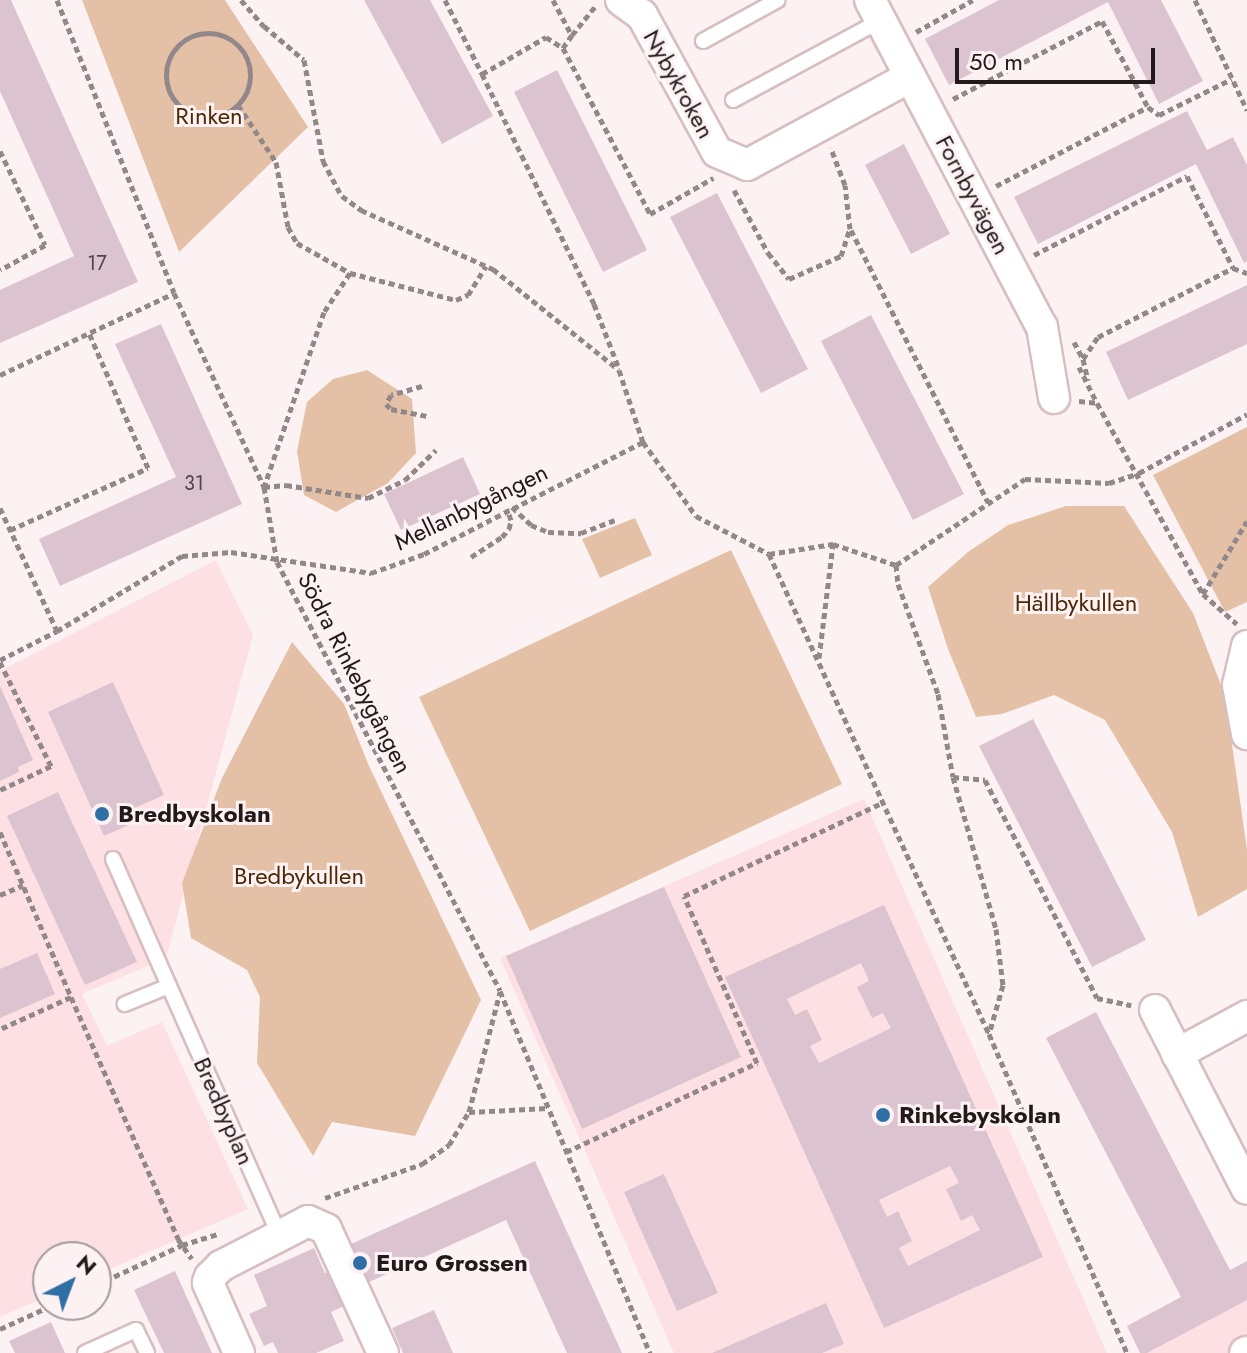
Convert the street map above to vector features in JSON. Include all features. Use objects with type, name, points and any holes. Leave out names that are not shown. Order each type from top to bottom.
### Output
[{"type":"street","name":"Nybykroken","points":[[621,0],[642,15],[717,152],[747,165],[910,77]]},
{"type":"street","name":"Fornbyvägen","points":[[887,14],[910,77],[1042,327],[1054,398]]},
{"type":"street","points":[[1247,646],[1238,685],[1247,734]]},
{"type":"street","points":[[1155,1010],[1247,1189]]},
{"type":"street","points":[[1177,1054],[1247,1016]]},
{"type":"street","points":[[239,1353],[208,1283],[221,1266],[308,1221],[326,1229],[383,1353]]},
{"type":"lane","points":[[703,41],[778,0]]},
{"type":"lane","points":[[733,100],[887,14]]},
{"type":"lane","name":"Bredbyplan","points":[[113,859],[280,1236]]},
{"type":"lane","points":[[125,1004],[169,986]]},
{"type":"lane","points":[[85,1353],[136,1330],[147,1353]]},
{"type":"path","name":"Södra Rinkebygången","points":[[57,0],[174,293],[264,487],[277,562],[500,991],[650,1353]]},
{"type":"path","points":[[241,0],[253,16],[304,60],[323,161],[342,196],[361,210],[486,266],[619,370]]},
{"type":"path","points":[[445,0],[594,304],[643,442],[696,516],[769,554],[833,544],[896,565]]},
{"type":"path","points":[[553,0],[572,35]]},
{"type":"path","points":[[563,48],[599,0]]},
{"type":"path","points":[[887,14],[916,32],[973,0]]},
{"type":"path","points":[[1195,0],[1247,110]]},
{"type":"path","points":[[955,113],[949,101],[1102,21],[1148,107],[1159,115],[1232,79]]},
{"type":"path","points":[[209,33],[234,43],[244,53],[250,80],[238,105],[214,117],[187,112],[176,103],[166,78],[173,51],[183,41],[209,33]]},
{"type":"path","points":[[482,74],[546,37],[563,48],[650,214],[725,172]]},
{"type":"path","points":[[238,105],[276,162],[292,236],[297,243],[350,273],[456,300],[468,295],[486,266]]},
{"type":"path","points":[[988,175],[994,187],[1148,107]]},
{"type":"path","points":[[822,124],[845,185],[850,229],[988,502]]},
{"type":"path","points":[[0,151],[45,245],[0,270]]},
{"type":"path","points":[[1036,270],[1029,257],[1187,176],[1233,268],[1247,273]]},
{"type":"path","points":[[732,185],[768,253],[789,279],[841,256],[850,229]]},
{"type":"path","points":[[1083,359],[1098,337],[1233,268]]},
{"type":"path","points":[[350,273],[324,312],[264,487],[286,485],[368,498],[405,480],[436,450]]},
{"type":"path","points":[[0,375],[174,293]]},
{"type":"path","points":[[10,530],[148,468],[89,333]]},
{"type":"path","points":[[1070,334],[1083,359],[1090,388]]},
{"type":"path","points":[[422,386],[391,395],[386,404],[391,409],[426,416]]},
{"type":"path","points":[[1054,398],[1097,403],[1139,473],[1203,594],[1247,634]]},
{"type":"path","points":[[896,565],[1025,479],[1109,483],[1139,473],[1247,414]]},
{"type":"path","name":"Mellanbygången","points":[[0,661],[57,631],[182,556],[231,552],[277,562],[371,573],[424,554],[643,442]]},
{"type":"path","points":[[0,508],[57,631]]},
{"type":"path","points":[[509,508],[531,525],[548,532],[581,533],[615,520]]},
{"type":"path","points":[[471,557],[509,529],[509,508]]},
{"type":"path","points":[[1203,594],[1247,521]]},
{"type":"path","points":[[819,658],[833,544]]},
{"type":"path","points":[[769,554],[989,1034],[1127,1353]]},
{"type":"path","points":[[896,565],[898,584],[938,694],[953,777],[996,929],[1003,985],[989,1034]]},
{"type":"path","points":[[0,661],[51,766],[0,790]]},
{"type":"path","points":[[953,777],[985,780],[1097,998],[1155,1010]]},
{"type":"path","points":[[566,1152],[757,1063],[684,896],[884,802]]},
{"type":"path","points":[[0,832],[178,1239],[208,1283]]},
{"type":"path","points":[[0,895],[23,885]]},
{"type":"path","points":[[317,1201],[422,1164],[449,1145],[469,1112],[500,991]]},
{"type":"path","points":[[0,1029],[71,997]]},
{"type":"path","points":[[469,1112],[548,1108]]},
{"type":"path","points":[[0,1329],[32,1315]]},
{"type":"shaded area","name":"Bredbyskolan","points":[[216,560],[253,635],[166,958],[82,994],[107,1046],[162,1022],[248,1209],[112,1268],[112,1241],[32,1241],[32,1303],[0,1317],[0,671]]},
{"type":"shaded area","name":"Rinkebyskolan","points":[[864,799],[1107,1353],[674,1353],[500,958]]},
{"type":"shaded area","points":[[1247,1281],[1247,1353],[1146,1353]]},
{"type":"green space","name":"Rinken","points":[[82,0],[225,0],[308,127],[179,252]]},
{"type":"green space","points":[[367,370],[412,399],[416,453],[388,483],[336,512],[304,495],[297,451],[307,402],[333,379]]},
{"type":"green space","points":[[1247,427],[1247,602],[1225,612],[1153,475]]},
{"type":"green space","name":"Hällbykullen","points":[[1066,506],[1124,506],[1193,613],[1225,695],[1247,850],[1247,889],[1198,917],[1172,832],[1105,720],[1054,695],[1002,714],[976,717],[948,649],[928,587],[968,552],[1008,525]]},
{"type":"green space","points":[[635,518],[652,555],[600,578],[582,539]]},
{"type":"green space","points":[[731,550],[842,784],[530,931],[419,697]]},
{"type":"green space","name":"Bredbykullen","points":[[292,642],[344,704],[369,766],[481,1000],[415,1136],[332,1122],[313,1156],[257,1063],[260,997],[247,970],[191,938],[182,883],[222,778]]},
{"type":"building","points":[[0,0],[11,0],[138,282],[0,343],[0,290],[74,256],[0,91]]},
{"type":"building","points":[[364,0],[430,0],[493,116],[442,144]]},
{"type":"building","points":[[999,0],[1161,0],[1203,81],[1159,104],[1108,2],[949,85],[925,39]]},
{"type":"building","points":[[557,70],[647,250],[603,272],[514,92]]},
{"type":"building","points":[[1187,111],[1207,150],[1233,137],[1247,165],[1247,261],[1244,263],[1196,164],[1038,244],[1014,197]]},
{"type":"building","points":[[904,144],[950,234],[911,254],[865,165]]},
{"type":"building","points":[[717,193],[808,369],[761,393],[670,217]]},
{"type":"building","points":[[1247,285],[1247,344],[1128,400],[1106,352]]},
{"type":"building","points":[[871,315],[964,494],[913,520],[821,341]]},
{"type":"building","points":[[161,324],[242,504],[60,586],[39,539],[176,477],[115,344]]},
{"type":"building","points":[[463,457],[480,494],[401,530],[384,494]]},
{"type":"building","points":[[113,682],[164,795],[130,810],[135,822],[104,836],[48,712]]},
{"type":"building","points":[[0,686],[33,760],[18,767],[19,772],[0,781]]},
{"type":"building","points":[[1033,719],[1146,940],[1092,967],[979,746]]},
{"type":"building","points":[[58,792],[137,962],[85,985],[7,816]]},
{"type":"building","points":[[664,887],[741,1057],[582,1129],[506,956]]},
{"type":"building","name":"Rinkebyskolan","points":[[884,905],[1043,1257],[884,1328],[725,977]],"holes":[[[861,963],[869,981],[857,987],[872,1018],[883,1013],[891,1028],[819,1063],[810,1046],[822,1040],[807,1009],[795,1015],[787,999]],[[950,1166],[959,1183],[946,1189],[961,1221],[972,1215],[980,1230],[908,1266],[899,1248],[912,1241],[898,1211],[887,1217],[879,1200]]]},
{"type":"building","points":[[37,953],[55,994],[0,1018],[0,969]]},
{"type":"building","points":[[1096,1012],[1230,1270],[1247,1261],[1247,1300],[1147,1353],[1140,1353],[1127,1326],[1181,1297],[1046,1038]]},
{"type":"building","points":[[535,1161],[622,1353],[567,1353],[506,1220],[369,1282],[351,1244]]},
{"type":"building","points":[[664,1174],[718,1293],[677,1311],[624,1192]]},
{"type":"building","points":[[314,1248],[325,1273],[331,1271],[346,1305],[331,1312],[344,1341],[316,1353],[278,1353],[273,1342],[264,1346],[249,1314],[267,1306],[254,1275]]},
{"type":"building","points":[[175,1271],[212,1353],[164,1353],[134,1290]]},
{"type":"building","points":[[826,1303],[844,1344],[822,1353],[712,1353]]},
{"type":"building","points":[[434,1310],[453,1353],[403,1353],[392,1328]]},
{"type":"building","points":[[51,1322],[65,1353],[15,1353],[9,1341]]},
{"type":"place","name":"Bredbyskolan","points":[[102,814]]},
{"type":"place","name":"Rinkebyskolan","points":[[883,1115]]},
{"type":"place","name":"Euro Grossen","points":[[360,1263]]}]
